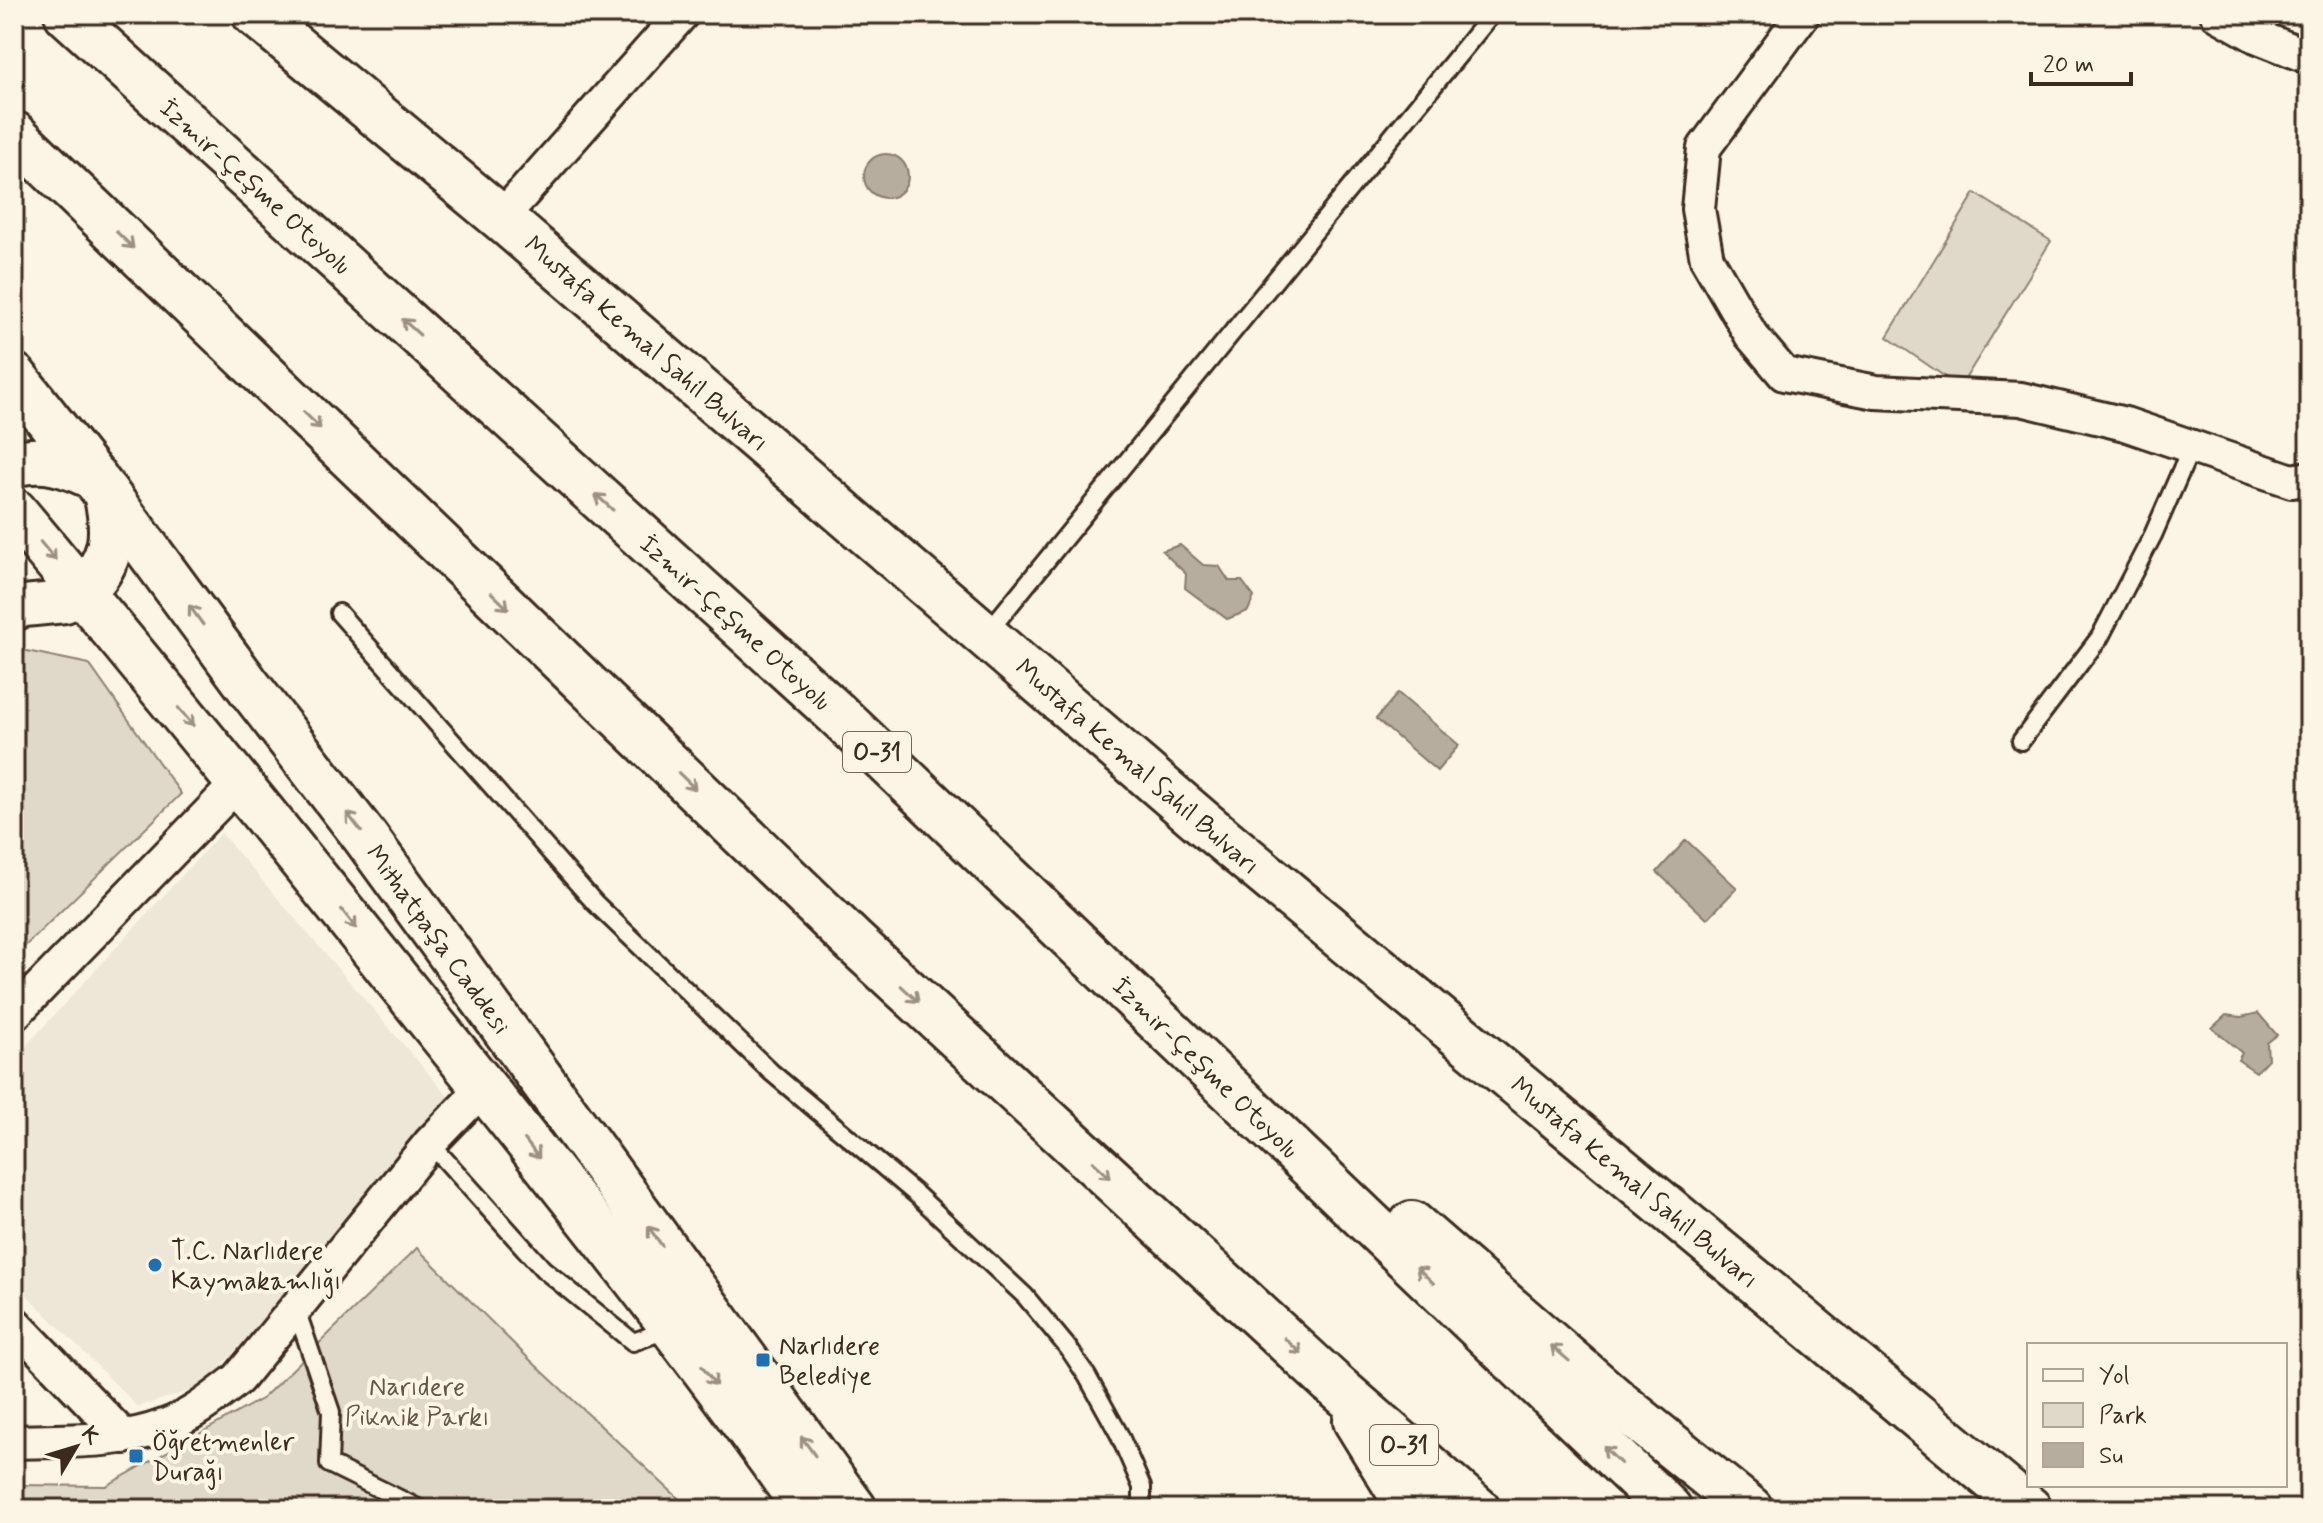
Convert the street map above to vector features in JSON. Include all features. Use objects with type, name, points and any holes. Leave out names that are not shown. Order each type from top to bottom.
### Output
[{"type":"main road","name":"İzmir-Çeşme Otoyolu","points":[[67,14],[837,714],[1669,1509]]},
{"type":"main road","name":"Mustafa Kemal Sahil Bulvarı","points":[[255,14],[501,218],[1201,821],[2029,1509]]},
{"type":"main road","name":"O-31","points":[[14,134],[853,941],[1331,1382],[1477,1509]]},
{"type":"main road","name":"Mithatpaşa Caddesi","points":[[14,376],[101,486],[249,687],[365,837],[854,1509]]},
{"type":"main road","points":[[14,464],[29,460],[53,461],[72,466],[101,486],[112,519],[107,559],[97,577],[82,592]]},
{"type":"main road","name":"Mithatpaşa Caddesi","points":[[14,511],[239,782],[484,1087],[673,1328],[806,1509]]},
{"type":"main road","points":[[837,714],[1490,1293],[1621,1405],[1750,1509]]},
{"type":"main road","points":[[1331,1382],[1401,1494],[1417,1509]]},
{"type":"street","points":[[501,218],[682,14]]},
{"type":"street","points":[[1803,14],[1704,148],[1698,209],[1707,259],[1751,335],[1784,374],[1876,392],[2021,399],[2125,424],[2292,481],[2309,478]]},
{"type":"street","points":[[2217,14],[2256,36],[2309,57]]},
{"type":"street","points":[[17,606],[65,602],[82,592]]},
{"type":"street","points":[[14,1014],[239,782]]},
{"type":"street","points":[[14,1442],[124,1437],[164,1426],[207,1404],[238,1379],[430,1143],[484,1087]]},
{"type":"street","points":[[14,1323],[124,1437]]},
{"type":"lane","points":[[985,635],[1492,14]]},
{"type":"lane","points":[[2021,741],[2100,637],[2153,535],[2191,448]]},
{"type":"lane","points":[[339,613],[595,903],[771,1072],[917,1195],[1025,1296],[1069,1349],[1119,1434],[1142,1487],[1142,1509]]},
{"type":"lane","points":[[430,1143],[543,1269],[633,1342],[673,1328]]},
{"type":"lane","points":[[296,1309],[331,1412],[329,1464],[420,1509]]},
{"type":"shaded area","points":[[221,833],[453,1102],[204,1386],[138,1407],[14,1282],[14,1059]]},
{"type":"green space","points":[[1975,193],[2051,241],[1960,387],[1887,337]]},
{"type":"green space","points":[[17,649],[89,664],[181,794],[14,957],[14,651]]},
{"type":"green space","name":"Narıdere Piknik Parkı","points":[[417,1248],[528,1358],[690,1509],[14,1509],[14,1485],[106,1486],[263,1398]]},
{"type":"water","points":[[886,154],[901,161],[908,176],[901,191],[886,198],[871,191],[864,176],[871,161]]},
{"type":"water","points":[[1180,545],[1203,565],[1219,566],[1229,581],[1242,581],[1254,597],[1248,611],[1227,619],[1185,588],[1186,574],[1162,551]]},
{"type":"water","points":[[1398,693],[1459,745],[1437,771],[1376,719]]},
{"type":"water","points":[[1686,840],[1737,888],[1707,919],[1657,872]]},
{"type":"water","points":[[2258,1013],[2277,1035],[2267,1043],[2268,1059],[2256,1072],[2238,1060],[2242,1053],[2212,1028],[2226,1015],[2241,1017]]},
{"type":"place","name":"T.C. Narlıdere Kaymakamlığı","points":[[155,1265]]},
{"type":"place","name":"Narlıdere Belediye","points":[[763,1360]]},
{"type":"place","name":"Öğretmenler Durağı","points":[[136,1456]]}]
